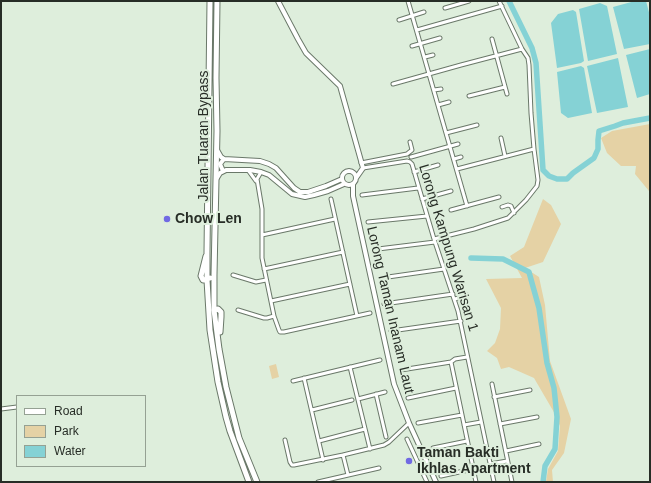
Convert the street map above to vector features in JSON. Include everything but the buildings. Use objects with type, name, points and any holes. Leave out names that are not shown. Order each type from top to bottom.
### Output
[{"type":"highway","name":"Jalan Tuaran Bypass","points":[[207,280],[203,280],[201,276],[207,252],[210,1]]},
{"type":"highway","name":"Jalan Tuaran Bypass","points":[[214,310],[217,1]]},
{"type":"highway","points":[[214,275],[207,280],[210,330],[218,382],[230,431],[249,482]]},
{"type":"highway","points":[[210,330],[212,312],[218,309],[221,314],[219,349],[226,387],[240,438],[256,482]]},
{"type":"main road","points":[[216,179],[223,171],[231,169],[261,172],[269,175],[292,194],[301,197],[314,195],[353,184],[363,168],[340,86],[306,52],[278,1]]},
{"type":"main road","points":[[216,148],[224,159],[260,161],[269,164],[276,168],[294,188],[300,192],[308,192],[326,186],[342,179],[346,172],[350,171],[354,173],[356,178]]},
{"type":"main road","points":[[223,171],[220,164],[224,159]]},
{"type":"main road","name":"Lorong Kampung Warisan 1","points":[[354,173],[363,168]]},
{"type":"main road","points":[[342,179],[353,196]]},
{"type":"main road","name":"Lorong Taman Inanam Laut","points":[[353,184],[353,196],[392,379],[397,396],[436,482]]},
{"type":"street","points":[[409,1],[467,206]]},
{"type":"street","points":[[445,8],[469,1]]},
{"type":"street","points":[[378,249],[434,240],[506,219],[514,213],[537,186],[538,180],[531,113],[528,58],[522,49],[499,1]]},
{"type":"street","points":[[416,30],[502,6]]},
{"type":"street","points":[[399,20],[424,12]]},
{"type":"street","points":[[412,46],[440,38]]},
{"type":"street","points":[[492,40],[507,94]]},
{"type":"street","points":[[393,84],[522,49]]},
{"type":"street","points":[[425,58],[433,55]]},
{"type":"street","points":[[469,96],[505,87]]},
{"type":"street","points":[[434,90],[441,89]]},
{"type":"street","points":[[438,105],[449,102]]},
{"type":"street","points":[[442,118],[447,117]]},
{"type":"street","points":[[446,133],[477,124]]},
{"type":"street","points":[[501,138],[505,156]]},
{"type":"street","points":[[361,163],[407,154],[412,150],[410,142]]},
{"type":"street","points":[[411,157],[458,144]]},
{"type":"street","points":[[457,169],[534,149]]},
{"type":"street","points":[[454,160],[461,157]]},
{"type":"street","name":"Lorong Kampung Warisan 1","points":[[363,168],[409,161],[412,164],[434,240],[455,299],[461,321],[467,357],[494,482]]},
{"type":"street","points":[[414,172],[438,165]]},
{"type":"street","points":[[248,170],[257,182],[260,191],[262,209],[261,253],[274,316],[280,332],[370,313]]},
{"type":"street","points":[[257,182],[258,176],[261,172]]},
{"type":"street","points":[[461,185],[466,184]]},
{"type":"street","points":[[362,195],[418,188]]},
{"type":"street","points":[[422,199],[451,191]]},
{"type":"street","points":[[451,210],[499,197]]},
{"type":"street","points":[[331,199],[357,316]]},
{"type":"street","points":[[502,207],[508,205],[511,206],[514,213]]},
{"type":"street","points":[[368,222],[427,216]]},
{"type":"street","points":[[262,236],[335,219]]},
{"type":"street","points":[[264,269],[343,252]]},
{"type":"street","points":[[381,278],[444,269]]},
{"type":"street","points":[[233,275],[256,282],[266,280]]},
{"type":"street","points":[[272,301],[350,284]]},
{"type":"street","points":[[384,304],[453,294]]},
{"type":"street","points":[[455,299],[467,295]]},
{"type":"street","points":[[238,310],[264,318],[274,316]]},
{"type":"street","points":[[391,331],[461,321]]},
{"type":"street","points":[[401,370],[451,362],[455,359],[467,357]]},
{"type":"street","points":[[293,381],[380,360]]},
{"type":"street","points":[[451,362],[476,482]]},
{"type":"street","points":[[350,367],[370,449]]},
{"type":"street","points":[[304,378],[323,460]]},
{"type":"street","points":[[492,384],[512,482]]},
{"type":"street","points":[[408,398],[456,388]]},
{"type":"street","points":[[494,397],[530,390]]},
{"type":"street","points":[[358,399],[385,392]]},
{"type":"street","points":[[376,394],[386,437]]},
{"type":"street","points":[[312,410],[352,400]]},
{"type":"street","points":[[1,409],[16,407]]},
{"type":"street","points":[[418,423],[462,415]]},
{"type":"street","points":[[500,424],[537,417]]},
{"type":"street","points":[[464,425],[481,422]]},
{"type":"street","points":[[285,440],[291,464],[294,466],[343,456],[381,446],[386,444],[409,423]]},
{"type":"street","points":[[319,441],[365,429]]},
{"type":"street","points":[[407,439],[427,482]]},
{"type":"street","points":[[432,448],[468,441]]},
{"type":"street","points":[[506,451],[539,444]]},
{"type":"street","points":[[343,456],[348,476]]},
{"type":"street","points":[[490,464],[508,461]]},
{"type":"street","points":[[318,482],[379,468]]},
{"type":"street","points":[[441,476],[473,469]]},
{"type":"green space","points":[[650,124],[649,191],[635,174],[636,166],[621,166],[607,153],[601,138],[612,131]]},
{"type":"green space","points":[[543,199],[551,205],[561,224],[543,262],[525,268],[539,277],[545,305],[550,361],[571,419],[564,453],[552,470],[553,482],[546,482],[548,469],[558,451],[560,426],[555,414],[534,378],[509,367],[501,369],[497,358],[487,351],[495,343],[500,329],[501,308],[486,279],[522,278],[510,256],[524,247]]},
{"type":"green space","points":[[276,364],[279,377],[272,379],[269,366]]},
{"type":"water","points":[[635,1],[646,1],[650,16],[650,44],[624,49],[613,7]]},
{"type":"water","points":[[600,3],[607,6],[617,54],[588,61],[579,9]]},
{"type":"water","points":[[573,10],[576,12],[584,61],[557,68],[551,23],[558,14]]},
{"type":"water","points":[[650,49],[650,94],[637,98],[626,55]]},
{"type":"water","points":[[618,58],[628,107],[597,113],[587,66]]},
{"type":"water","points":[[581,66],[584,68],[592,113],[568,118],[561,113],[557,72]]},
{"type":"waterway","points":[[509,1],[532,48],[536,63],[543,170],[549,176],[557,179],[567,179],[594,158],[598,149],[599,131],[623,123],[650,118]]},
{"type":"waterway","points":[[471,258],[503,259],[529,272],[539,308],[547,363],[554,388],[557,417],[555,449],[545,466],[543,482]]},
{"type":"place","name":"Chow Len","points":[[167,219]]},
{"type":"place","name":"Taman Bakti Ikhlas Apartment","points":[[409,461]]}]
